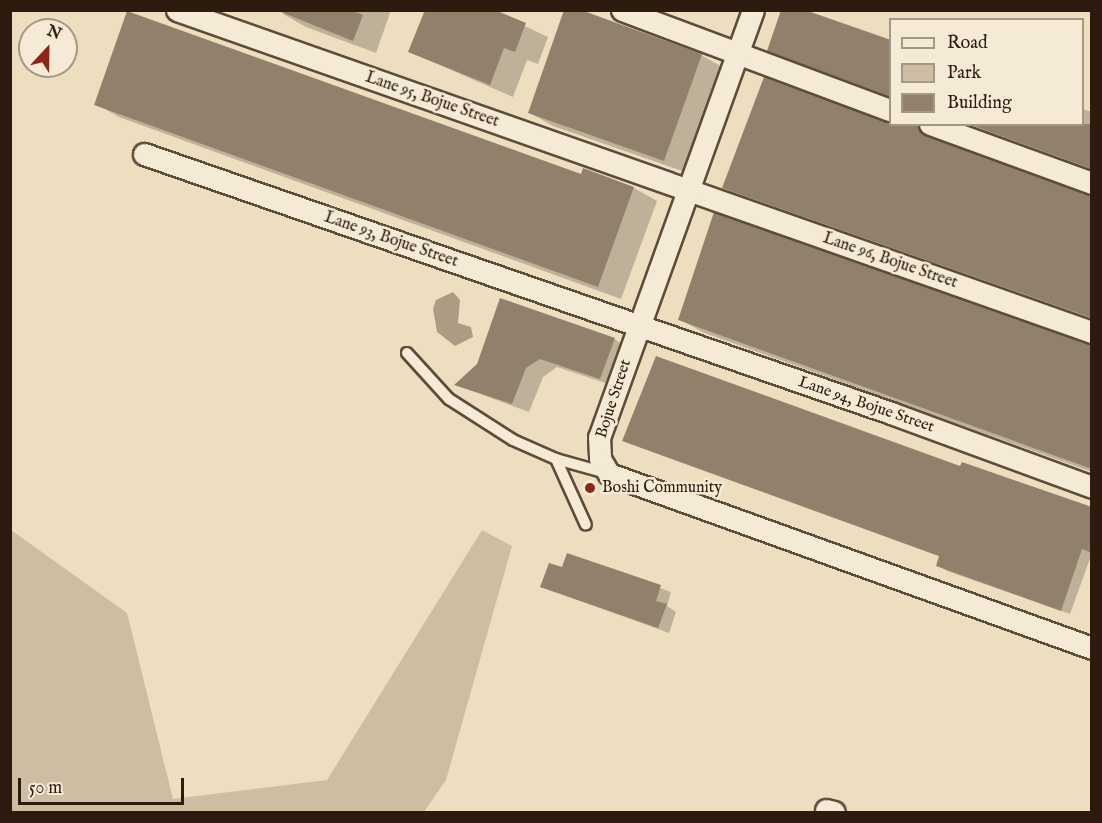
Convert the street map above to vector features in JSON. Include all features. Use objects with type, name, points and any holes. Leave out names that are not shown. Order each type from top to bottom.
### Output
[{"type":"street","name":"Lane 95, Bojue Street","points":[[177,10],[688,190]]},
{"type":"street","points":[[622,10],[889,109]]},
{"type":"street","name":"Bojue Street","points":[[609,474],[600,459],[599,437],[753,10]]},
{"type":"street","points":[[935,126],[1092,183]]},
{"type":"street","name":"Lane 93, Bojue Street","points":[[144,154],[639,327]]},
{"type":"street","name":"Lane 96, Bojue Street","points":[[688,190],[1092,332]]},
{"type":"street","name":"Lane 94, Bojue Street","points":[[639,327],[891,413],[1092,486]]},
{"type":"street","points":[[609,474],[1092,648]]},
{"type":"lane","points":[[407,353],[449,399],[513,440],[555,459],[609,474]]},
{"type":"lane","points":[[555,459],[586,525]]},
{"type":"green space","points":[[11,530],[127,613],[173,799],[327,780],[482,530],[512,546],[446,780],[424,812],[11,812]]},
{"type":"shaded area","points":[[453,292],[460,300],[458,323],[471,327],[473,337],[455,346],[437,332],[433,309],[436,300]]},
{"type":"building","points":[[276,10],[350,10],[363,15],[353,41]]},
{"type":"building","points":[[425,10],[495,10],[526,23],[515,52],[504,48],[490,85],[408,52]]},
{"type":"building","points":[[564,10],[581,10],[702,54],[664,161],[528,113]]},
{"type":"building","points":[[781,10],[805,10],[889,39],[889,96],[767,51]]},
{"type":"building","points":[[127,11],[581,174],[583,168],[634,187],[598,287],[94,105]]},
{"type":"building","points":[[764,77],[889,123],[889,126],[919,126],[926,136],[1092,195],[1092,318],[722,188]]},
{"type":"building","points":[[1084,124],[1092,124],[1092,169],[974,126],[1084,126]]},
{"type":"building","points":[[714,212],[1092,344],[1092,469],[678,320]]},
{"type":"building","points":[[500,298],[615,338],[600,379],[540,359],[526,368],[512,404],[454,385],[477,364]]},
{"type":"building","points":[[656,356],[960,466],[962,462],[1092,507],[1092,553],[1082,549],[1061,611],[936,566],[939,556],[622,441]]},
{"type":"building","points":[[567,553],[661,585],[656,601],[667,604],[658,628],[540,587],[549,563],[562,567]]},
{"type":"place","name":"Boshi Community","points":[[590,488]]}]
